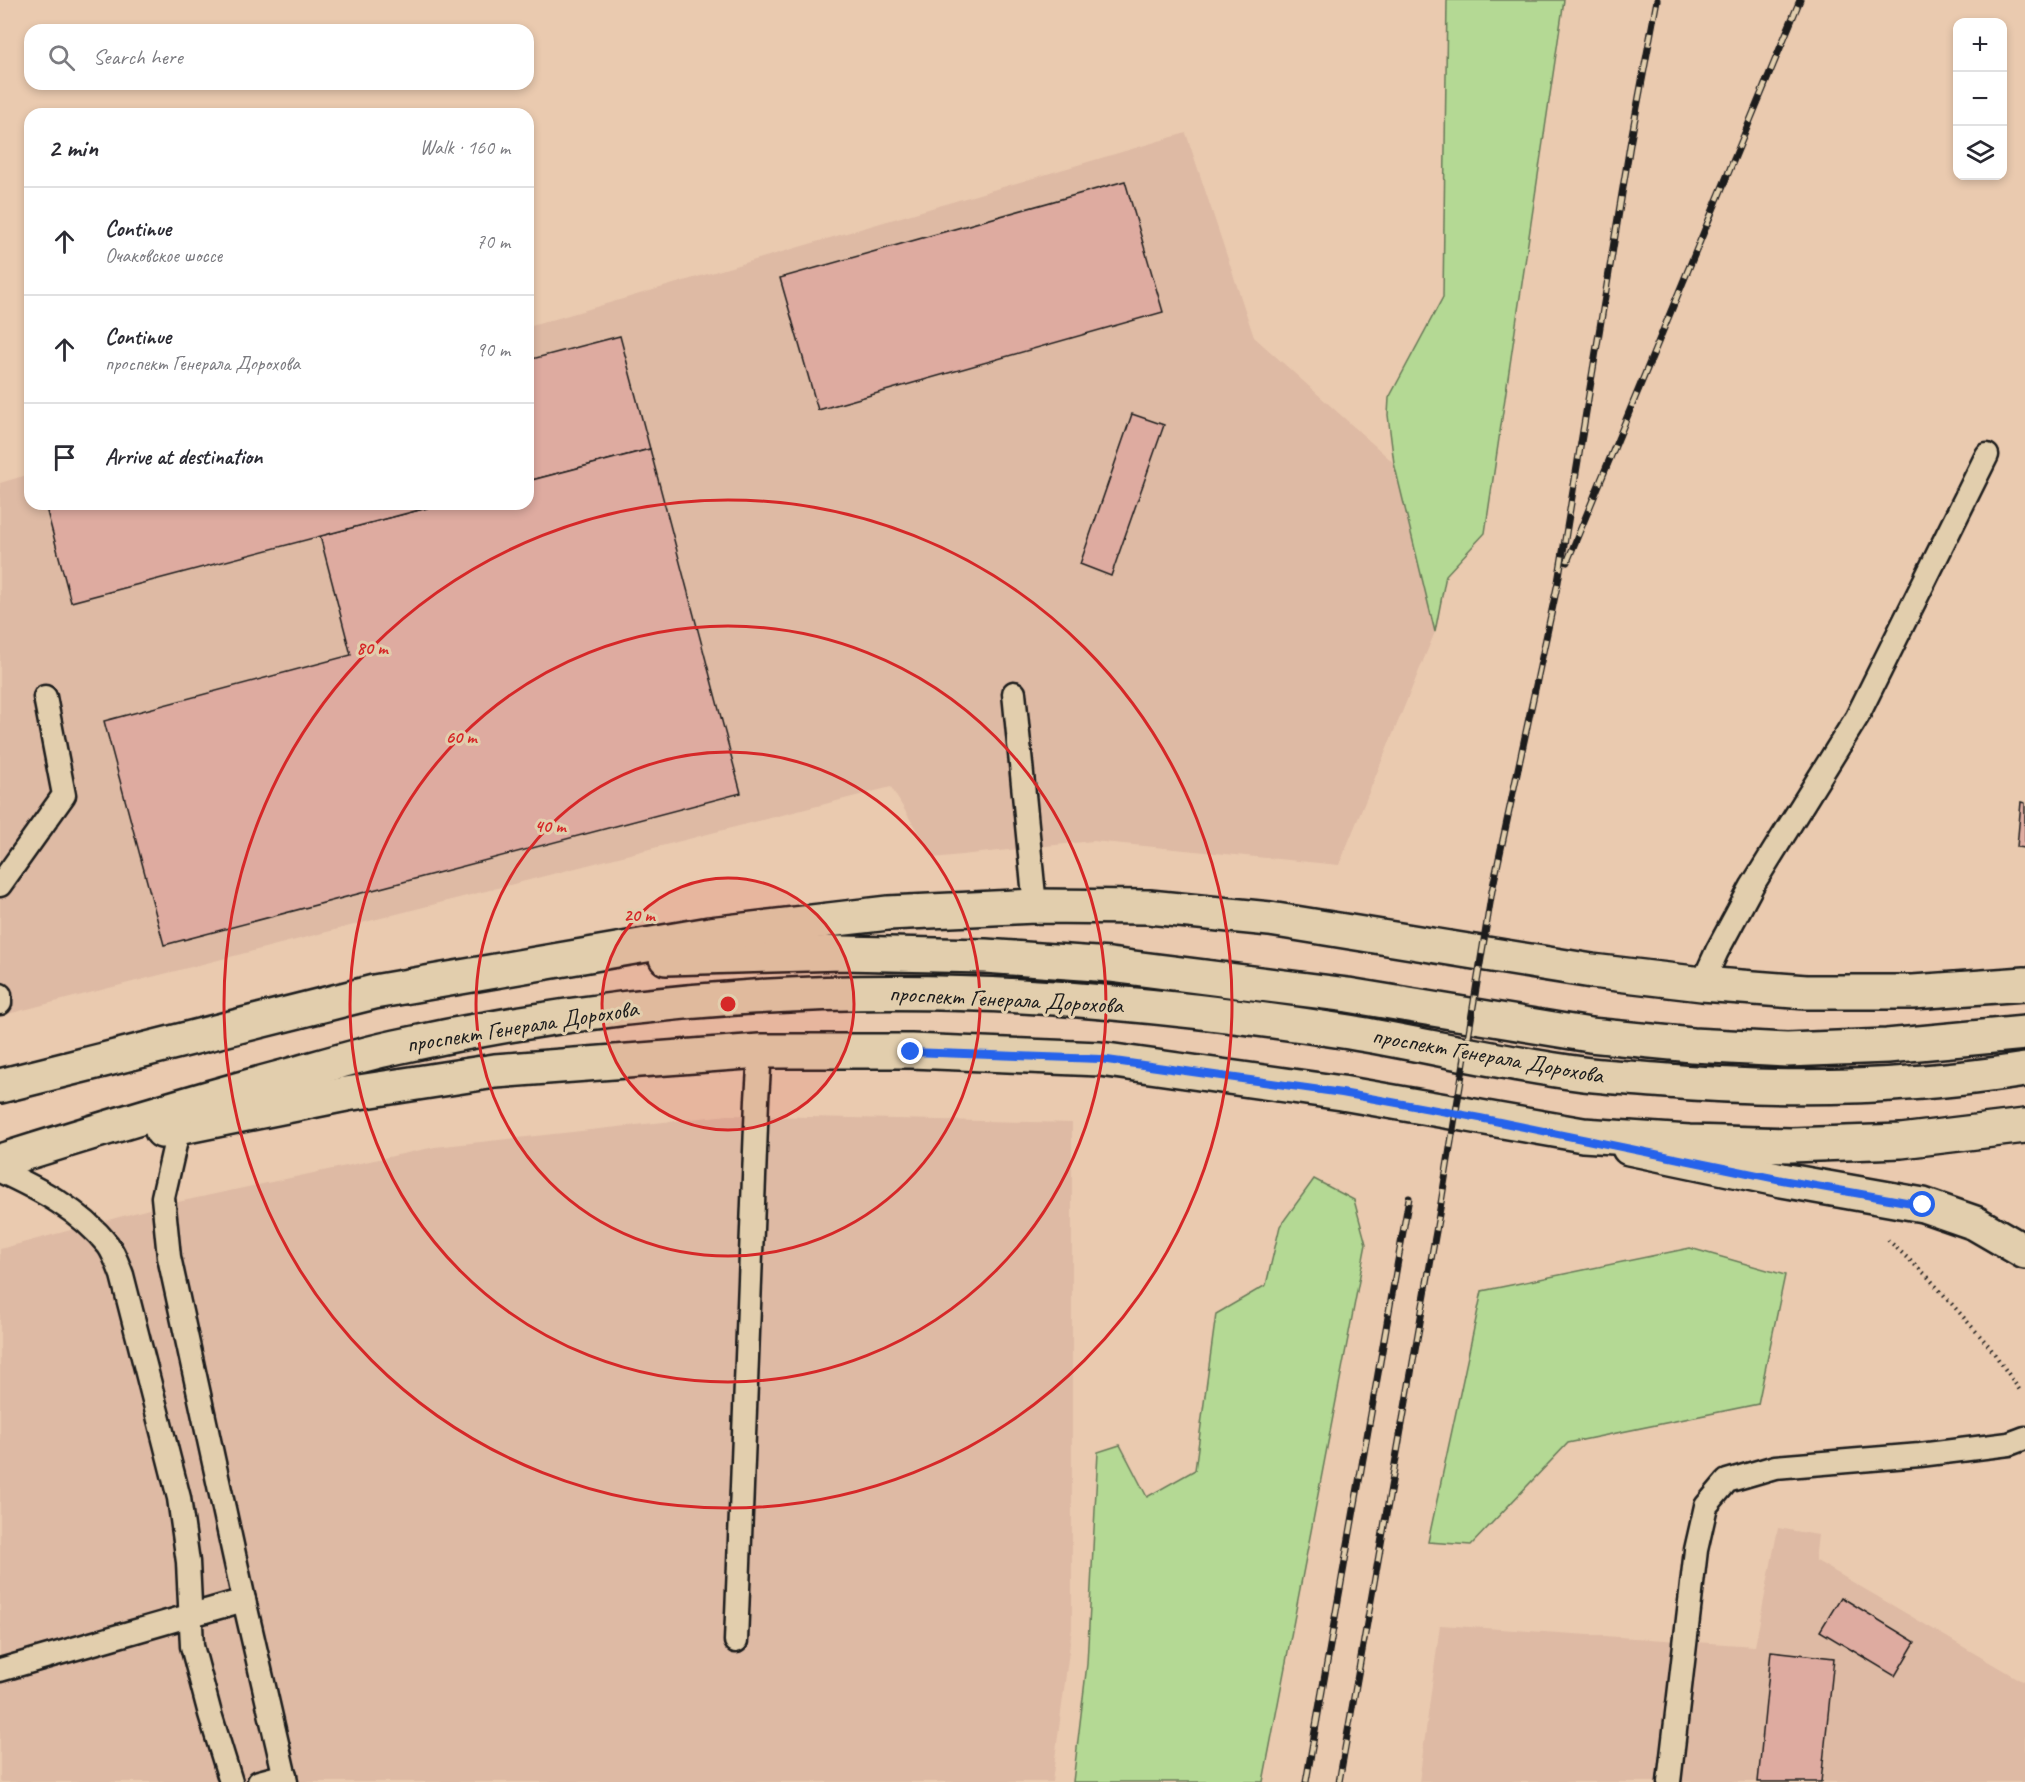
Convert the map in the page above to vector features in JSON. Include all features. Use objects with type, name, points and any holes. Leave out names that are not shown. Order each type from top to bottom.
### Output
[{"type":"main road","name":"проспект Генерала Дорохова","points":[[0,1086],[374,992],[710,934],[888,913],[1035,906],[1149,907],[1270,919],[1592,971],[1702,984],[1806,992],[1913,992],[2025,984]]},
{"type":"main road","name":"проспект Генерала Дорохова","points":[[544,961],[842,953],[985,956],[1099,964],[1348,995],[1590,1035],[1703,1046],[1786,1050],[1887,1046],[2025,1033]]},
{"type":"main road","name":"проспект Генерала Дорохова","points":[[0,1161],[159,1111],[394,1047],[553,1017],[696,1001],[837,992],[986,994],[1110,1002],[1223,1014],[1351,1032],[1583,1074],[1686,1083],[1788,1088],[1894,1085],[2025,1070]]},
{"type":"main road","name":"проспект Генерала Дорохова","points":[[0,1170],[179,1127],[346,1094],[495,1071],[760,1051],[911,1052],[1100,1059],[1342,1093],[1583,1135],[1689,1142],[1791,1145],[1901,1141],[2025,1126]]},
{"type":"main road","points":[[1480,1118],[1782,1180],[1923,1205],[1975,1223],[2025,1252]]},
{"type":"lane","points":[[1702,984],[1752,886],[1857,717],[1987,454]]},
{"type":"lane","points":[[1014,693],[1035,906]]},
{"type":"lane","points":[[0,885],[64,795],[45,697]]},
{"type":"lane","points":[[0,995],[0,1003]]},
{"type":"lane","points":[[736,1641],[760,1051]]},
{"type":"lane","points":[[179,1127],[163,1197],[169,1257],[285,1779],[259,1782]]},
{"type":"lane","points":[[0,1170],[33,1186],[88,1224],[109,1247],[122,1275],[179,1498],[188,1562],[192,1646],[231,1782]]},
{"type":"lane","points":[[1669,1782],[1696,1550],[1706,1506],[1727,1481],[1775,1467],[1920,1455],[2009,1444],[2025,1438]]},
{"type":"lane","points":[[0,1670],[244,1600]]},
{"type":"path","points":[[1885,1237],[1927,1276],[1989,1346],[2021,1392]]},
{"type":"shaded area","points":[[1186,133],[1254,337],[1394,463],[1435,632],[1339,865],[1093,841],[933,858],[891,787],[0,1016],[0,483],[24,476],[24,510],[534,510],[534,325]]},
{"type":"shaded area","points":[[728,1115],[1072,1123],[1072,1628],[1052,1782],[0,1782],[0,1249],[164,1205],[435,1147]]},
{"type":"shaded area","points":[[1778,1528],[1818,1535],[1815,1560],[2025,1683],[2025,1782],[1419,1782],[1440,1625],[1755,1646]]},
{"type":"green space","points":[[1447,0],[1564,0],[1485,533],[1446,575],[1435,632],[1394,463],[1388,415],[1389,398],[1443,297]]},
{"type":"green space","points":[[1314,1179],[1354,1200],[1366,1244],[1263,1782],[1073,1782],[1087,1664],[1098,1452],[1120,1445],[1147,1497],[1195,1470],[1216,1314],[1266,1285],[1280,1226]]},
{"type":"green space","points":[[1690,1248],[1785,1275],[1758,1404],[1568,1443],[1471,1545],[1428,1542],[1482,1291]]},
{"type":"building","points":[[1125,181],[1163,312],[818,410],[780,278]]},
{"type":"building","points":[[620,336],[650,449],[534,479],[534,358]]},
{"type":"building","points":[[1132,414],[1164,425],[1111,576],[1080,564]]},
{"type":"building","points":[[650,449],[741,793],[164,945],[104,721],[351,655],[320,536],[419,510],[534,510],[534,479]]},
{"type":"building","points":[[47,510],[419,510],[71,602]]},
{"type":"building","points":[[2021,802],[2025,803],[2025,848],[2017,847]]},
{"type":"building","points":[[1841,1597],[1915,1642],[1895,1676],[1820,1631]]},
{"type":"building","points":[[1771,1651],[1834,1658],[1821,1782],[1758,1782]]},
{"type":"railway","points":[[1339,1782],[1441,1203],[1492,891],[1558,582],[1630,145],[1657,0]]},
{"type":"railway","points":[[1567,562],[1800,0]]},
{"type":"railway","points":[[1306,1782],[1409,1198]]},
{"type":"route","points":[[911,1052],[1100,1059],[1342,1093],[1480,1118],[1782,1180],[1923,1205]]}]
